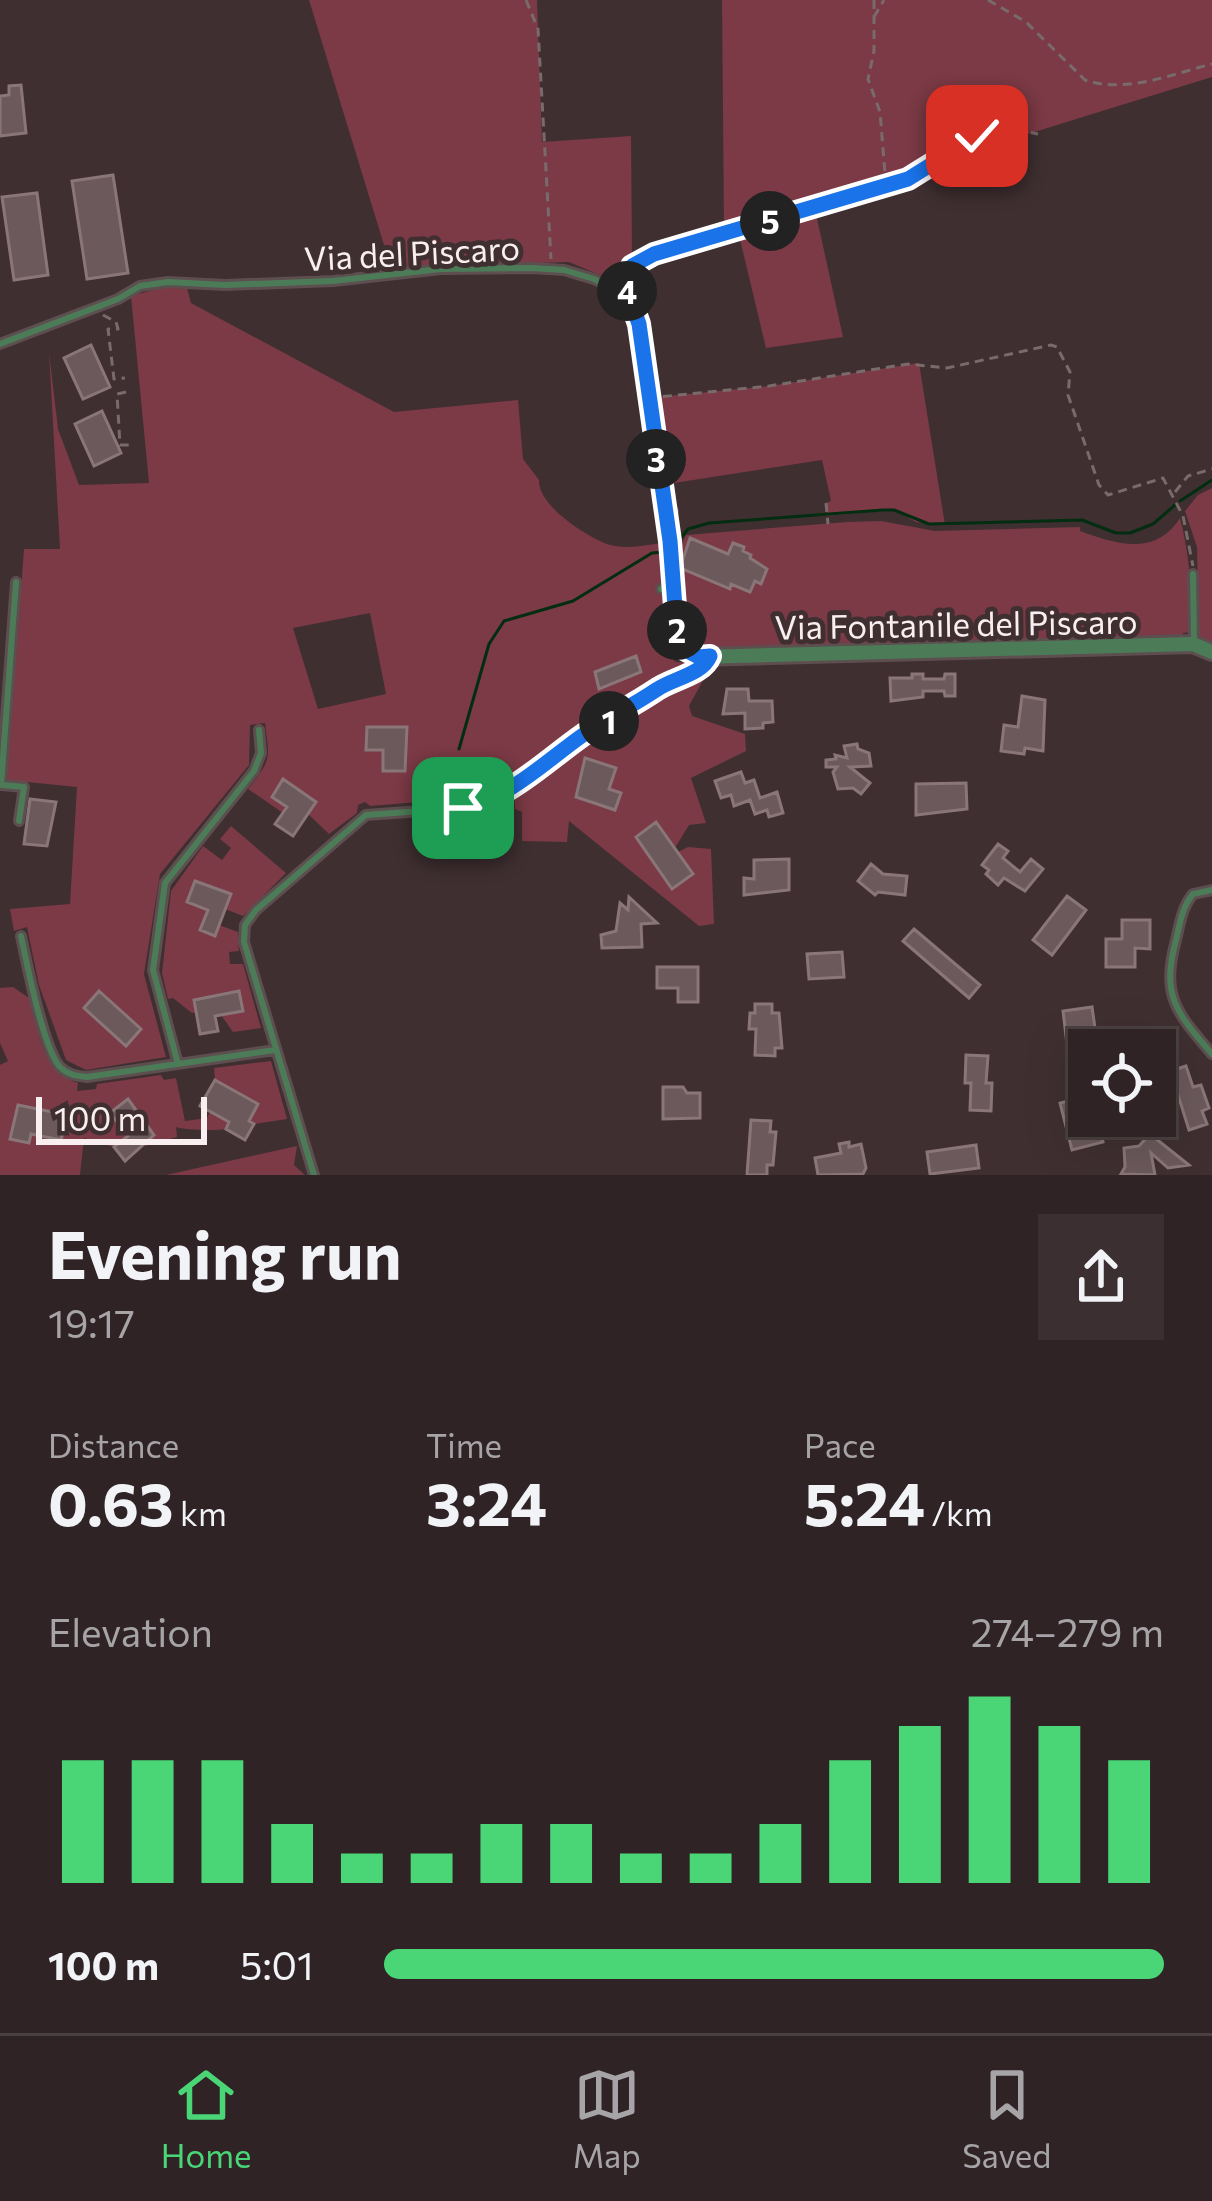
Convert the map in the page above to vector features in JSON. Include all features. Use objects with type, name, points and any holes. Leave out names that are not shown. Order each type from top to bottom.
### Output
[{"type":"street","name":"Via Fontanile del Piscaro","points":[[704,657],[1193,644],[1212,652]]},
{"type":"lane","points":[[635,310],[627,279],[637,262],[730,233]]},
{"type":"lane","name":"Via del Piscaro","points":[[0,344],[140,286],[168,282],[333,281],[441,268],[551,269],[594,279],[630,301]]},
{"type":"lane","points":[[662,500],[680,647],[704,657]]},
{"type":"lane","points":[[666,520],[673,511]]},
{"type":"lane","points":[[1193,574],[1193,644]]},
{"type":"lane","points":[[16,582],[0,785],[24,787],[19,821]]},
{"type":"lane","points":[[661,589],[674,587]]},
{"type":"lane","points":[[178,1064],[153,970],[165,883],[254,771],[261,753],[259,730]]},
{"type":"lane","points":[[314,1175],[244,942],[245,925],[256,910],[366,815],[463,808],[506,794]]},
{"type":"lane","points":[[1212,890],[1197,892],[1187,902],[1168,985],[1177,1010],[1212,1054]]},
{"type":"lane","points":[[21,936],[32,988],[62,1068],[87,1077],[275,1050]]},
{"type":"path","points":[[526,0],[538,29],[551,269]]},
{"type":"path","points":[[874,0],[874,51],[868,79],[880,112],[886,186]]},
{"type":"path","points":[[874,19],[884,0]]},
{"type":"path","points":[[988,0],[1026,22],[1084,80],[1093,83],[1129,85],[1212,64]]},
{"type":"path","points":[[730,233],[898,182],[926,170],[977,136],[1015,128],[1038,134]]},
{"type":"path","points":[[635,310],[662,500]]},
{"type":"path","points":[[99,314],[116,322],[118,328],[108,329],[114,379],[125,378]]},
{"type":"path","points":[[648,398],[770,386],[908,364],[947,368],[1051,344],[1070,372],[1071,406],[1103,491],[1117,494],[1159,477],[1167,482],[1192,548],[1193,574]]},
{"type":"path","points":[[127,392],[117,394],[120,446],[131,445]]},
{"type":"path","points":[[1174,494],[1188,476],[1212,469]]},
{"type":"path","points":[[826,503],[828,522]]},
{"type":"path","points":[[506,794],[591,730],[672,679],[702,669],[704,657]]},
{"type":"shaded area","points":[[309,0],[537,0],[542,142],[631,136],[632,253],[621,284],[569,262],[391,268]]},
{"type":"shaded area","points":[[722,0],[1212,0],[1212,77],[724,228]]},
{"type":"shaded area","points":[[816,214],[843,337],[766,348],[739,235]]},
{"type":"shaded area","points":[[161,288],[187,288],[191,303],[394,412],[518,400],[523,459],[553,508],[604,543],[625,547],[661,543],[665,580],[660,583],[669,631],[661,635],[669,656],[676,662],[712,664],[689,706],[692,716],[745,734],[746,751],[691,778],[706,823],[689,825],[675,848],[678,852],[688,847],[711,849],[714,924],[699,926],[569,821],[567,842],[522,841],[522,812],[515,809],[514,794],[565,763],[605,732],[602,725],[672,679],[670,675],[495,792],[476,798],[435,794],[431,801],[370,806],[365,802],[329,834],[308,814],[316,801],[284,780],[272,796],[287,807],[283,813],[248,789],[268,751],[265,723],[250,725],[249,765],[160,874],[144,974],[166,1057],[86,1070],[66,1060],[39,985],[27,927],[14,931],[10,909],[70,904],[77,787],[7,780],[24,549],[60,549],[49,352],[58,429],[79,485],[149,483],[131,296]],"holes":[[[370,613],[386,694],[318,709],[293,628]]]},
{"type":"shaded area","points":[[919,363],[945,525],[916,522],[894,510],[827,516],[826,503],[831,501],[822,460],[674,483],[667,490],[673,511],[666,520],[648,398]]},
{"type":"shaded area","points":[[1212,488],[1212,643],[1199,639],[1197,547],[1185,511],[1198,495]]},
{"type":"shaded area","points":[[1180,518],[1191,603],[1191,632],[1181,638],[1018,642],[996,633],[992,642],[702,651],[684,641],[676,556],[686,535],[881,521],[935,531],[1080,527],[1094,536],[1134,544],[1159,538]]},
{"type":"shaded area","points":[[231,826],[286,873],[243,916],[225,909],[230,894],[196,881],[187,902],[208,910],[201,931],[215,936],[219,925],[238,932],[239,951],[229,952],[230,964],[243,964],[261,1028],[233,1032],[221,1015],[243,1010],[239,991],[194,1000],[196,1012],[192,1013],[168,999],[162,973],[171,891],[203,846],[222,860],[231,848],[220,839]]},
{"type":"shaded area","points":[[13,987],[29,998],[49,1059],[78,1083],[77,1091],[161,1075],[164,1080],[176,1078],[185,1121],[207,1118],[210,1112],[219,1117],[225,1108],[234,1113],[225,1129],[176,1127],[177,1137],[145,1146],[154,1134],[127,1100],[110,1113],[128,1136],[114,1147],[84,1138],[80,1175],[0,1175],[0,1065],[8,1061],[0,1043],[0,988]]},
{"type":"shaded area","points":[[271,1061],[287,1119],[254,1124],[249,1121],[258,1103],[215,1080],[214,1068]]},
{"type":"shaded area","points":[[297,1146],[294,1165],[305,1175],[166,1175]]},
{"type":"building","points":[[21,85],[26,133],[0,136],[0,96],[9,95],[9,86]]},
{"type":"building","points":[[113,175],[128,273],[87,279],[72,181]]},
{"type":"building","points":[[37,193],[48,275],[14,280],[2,197]]},
{"type":"building","points":[[91,345],[110,387],[83,399],[64,358]]},
{"type":"building","points":[[102,411],[121,453],[94,466],[75,424]]},
{"type":"building","points":[[690,538],[728,554],[733,543],[744,547],[750,558],[767,569],[761,584],[755,581],[750,592],[731,584],[730,589],[680,568]]},
{"type":"building","points":[[636,656],[641,672],[599,689],[595,672]]},
{"type":"building","points":[[912,674],[944,679],[945,674],[955,674],[955,696],[923,691],[923,697],[891,701],[890,678],[912,678]]},
{"type":"building","points":[[727,689],[748,689],[749,701],[772,701],[773,722],[745,729],[745,713],[723,714]]},
{"type":"building","points":[[1022,696],[1045,700],[1043,751],[1001,751],[1004,725],[1018,727]]},
{"type":"building","points":[[367,727],[407,727],[405,771],[383,771],[383,750],[366,750]]},
{"type":"building","points":[[857,744],[869,753],[871,766],[850,767],[870,783],[861,794],[853,788],[838,789],[833,772],[837,767],[826,767],[826,760],[836,759],[835,755],[847,758],[844,746]]},
{"type":"building","points":[[585,758],[616,768],[609,789],[621,793],[615,810],[576,797]]},
{"type":"building","points":[[741,772],[745,783],[754,780],[760,798],[777,792],[783,813],[755,814],[750,800],[734,806],[731,795],[721,798],[715,781]]},
{"type":"building","points":[[283,779],[316,802],[293,836],[275,824],[287,807],[272,797]]},
{"type":"building","points":[[966,783],[967,809],[916,815],[916,784]]},
{"type":"building","points":[[30,799],[56,802],[47,846],[24,844]]},
{"type":"building","points":[[656,822],[693,874],[672,889],[636,837]]},
{"type":"building","points":[[998,844],[1008,851],[1003,858],[1020,872],[1031,859],[1043,869],[1025,891],[1004,878],[998,885],[986,874],[989,870],[982,865]]},
{"type":"building","points":[[789,859],[789,890],[744,895],[744,878],[754,879],[754,860]]},
{"type":"building","points":[[871,864],[883,874],[907,876],[905,895],[875,895],[858,881]]},
{"type":"building","points":[[195,881],[231,894],[215,936],[200,930],[208,910],[187,902]]},
{"type":"building","points":[[1067,896],[1086,910],[1052,955],[1033,940]]},
{"type":"building","points":[[629,897],[657,923],[641,924],[642,947],[602,948],[601,935],[616,931],[620,903],[628,910]]},
{"type":"building","points":[[1122,920],[1150,920],[1150,949],[1135,948],[1135,967],[1106,967],[1106,939],[1122,939]]},
{"type":"building","points":[[914,929],[980,985],[969,998],[903,941]]},
{"type":"building","points":[[842,952],[844,977],[809,979],[807,954]]},
{"type":"building","points":[[657,967],[698,967],[698,1002],[678,1002],[678,988],[657,988]]},
{"type":"building","points":[[99,991],[141,1029],[126,1046],[84,1008]]},
{"type":"building","points":[[239,991],[243,1011],[215,1016],[218,1031],[200,1034],[194,1000]]},
{"type":"building","points":[[755,1004],[772,1004],[772,1013],[779,1013],[782,1048],[775,1048],[775,1056],[755,1055],[756,1029],[749,1029]]},
{"type":"building","points":[[1092,1007],[1095,1029],[1068,1029],[1068,1053],[1063,1011]]},
{"type":"building","points":[[966,1055],[988,1056],[991,1111],[970,1110]]},
{"type":"building","points":[[1186,1066],[1193,1087],[1201,1085],[1209,1108],[1202,1111],[1207,1124],[1189,1130],[1176,1096],[1176,1069]]},
{"type":"building","points":[[215,1080],[258,1104],[245,1140],[226,1129],[229,1122],[200,1106]]},
{"type":"building","points":[[663,1087],[700,1093],[700,1118],[663,1119]]},
{"type":"building","points":[[128,1099],[154,1135],[125,1161],[114,1147],[128,1136],[110,1113]]},
{"type":"building","points":[[1068,1101],[1068,1134],[1060,1103]]},
{"type":"building","points":[[18,1105],[67,1115],[61,1140],[31,1134],[29,1143],[10,1139]]},
{"type":"building","points":[[751,1120],[771,1121],[770,1132],[776,1132],[773,1165],[767,1165],[767,1175],[747,1175]]},
{"type":"building","points":[[1069,1137],[1102,1137],[1103,1142],[1072,1150]]},
{"type":"building","points":[[1154,1137],[1189,1165],[1168,1168],[1151,1153],[1155,1175],[1121,1174],[1124,1148]]},
{"type":"building","points":[[849,1142],[849,1147],[861,1144],[863,1174],[818,1175],[815,1158],[841,1153],[839,1144]]},
{"type":"building","points":[[976,1145],[979,1168],[930,1174],[927,1152]]},
{"type":"waterway","points":[[1180,501],[1212,480]]},
{"type":"waterway","points":[[675,545],[688,529],[709,523],[883,510],[929,524],[1082,520],[1116,533],[1130,533],[1153,524],[1175,505]]},
{"type":"waterway","points":[[459,749],[489,644],[504,621],[573,601],[652,553],[664,552]]},
{"type":"route","points":[[463,808],[506,794],[591,730],[709,661],[710,656],[699,657],[680,647],[677,633],[670,541],[639,324],[626,287],[632,266],[654,254],[908,179],[977,136]]}]
